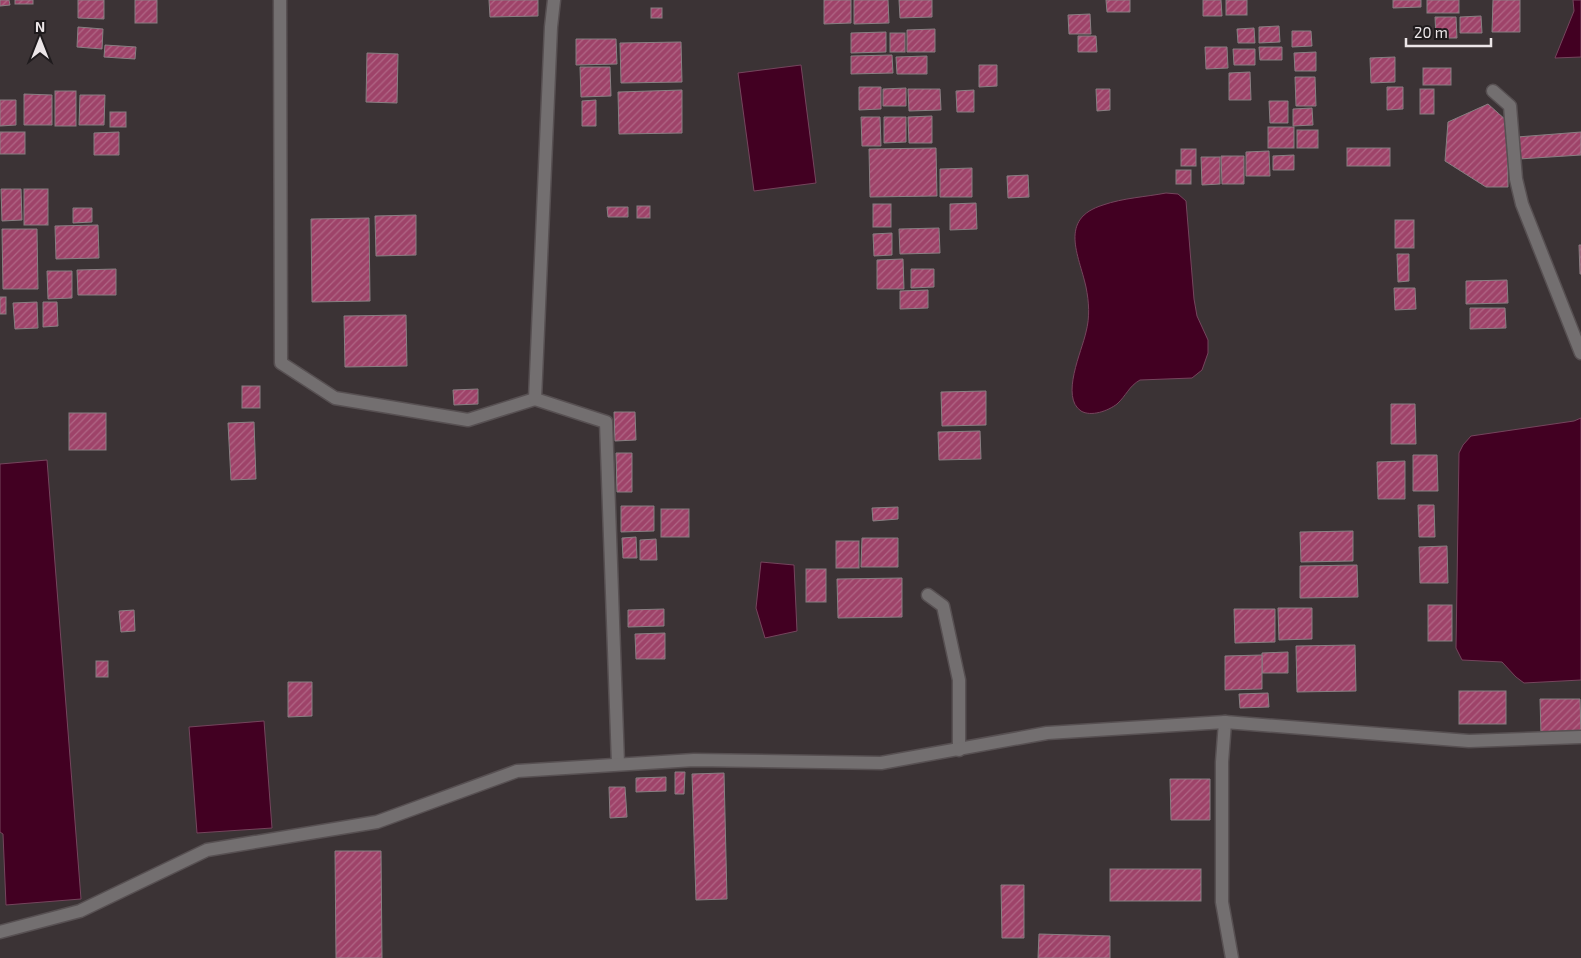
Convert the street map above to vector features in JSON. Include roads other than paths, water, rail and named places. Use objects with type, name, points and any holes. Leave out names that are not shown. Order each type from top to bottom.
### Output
[{"type":"street","points":[[280,0],[281,363],[335,398],[468,420],[535,399],[606,422],[618,764]]},
{"type":"street","points":[[535,399],[554,0]]},
{"type":"street","points":[[1493,91],[1510,106],[1516,179],[1522,204],[1581,353]]},
{"type":"street","points":[[928,595],[943,606],[960,680],[960,750]]},
{"type":"street","points":[[0,932],[80,911],[207,850],[376,822],[517,771],[694,760],[881,763],[1047,733],[1225,722],[1469,741],[1581,737]]},
{"type":"street","points":[[1225,722],[1222,762],[1222,902],[1232,958]]}]
